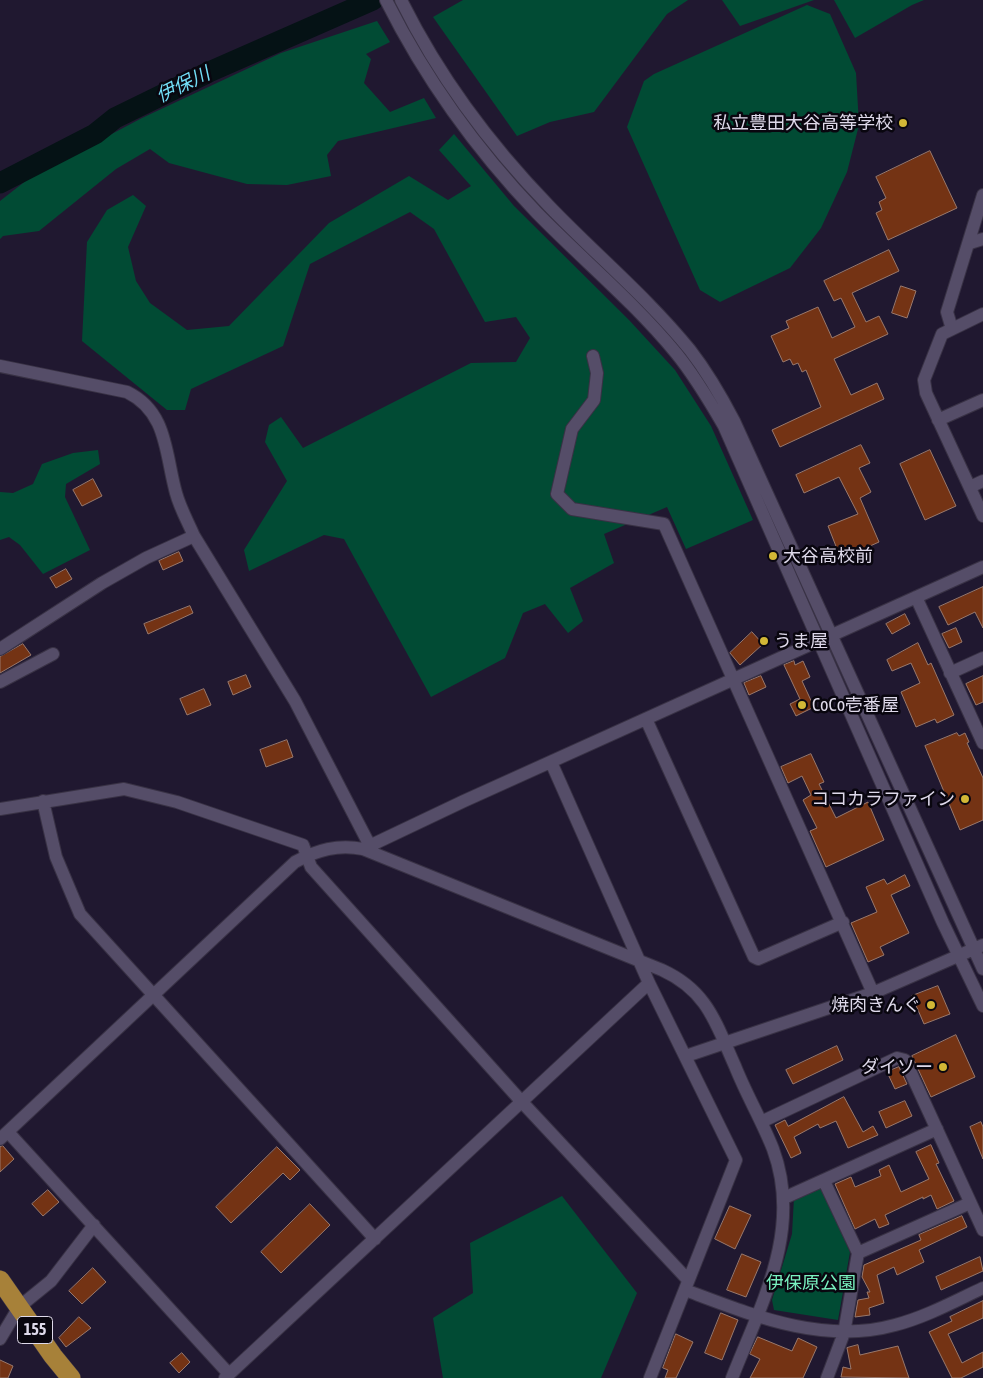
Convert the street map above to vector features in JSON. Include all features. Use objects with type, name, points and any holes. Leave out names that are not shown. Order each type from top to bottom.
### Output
[{"type":"highway","name":"155","points":[[1,1282],[52,1356],[71,1378]]},
{"type":"street","points":[[386,0],[434,88],[502,174],[537,213],[645,319],[676,353],[703,389],[724,426],[958,955],[983,1006]]},
{"type":"street","points":[[401,0],[414,27],[456,94],[506,160],[549,206],[659,316],[690,350],[714,384],[734,421],[830,636],[980,944],[983,969]]},
{"type":"street","points":[[952,329],[947,313],[970,243],[983,195]]},
{"type":"street","points":[[970,243],[983,239]]},
{"type":"street","points":[[983,314],[952,329],[939,338],[924,380],[926,393],[983,516]]},
{"type":"street","points":[[593,356],[597,373],[594,400],[572,429],[557,494],[572,509],[664,524],[873,993]]},
{"type":"street","points":[[0,366],[127,392],[139,398],[148,407],[156,418],[166,444],[176,493],[194,536],[287,687],[366,847]]},
{"type":"street","points":[[938,420],[983,400]]},
{"type":"street","points":[[970,487],[983,481]]},
{"type":"street","points":[[0,649],[102,583],[146,558],[194,536]]},
{"type":"street","points":[[830,636],[983,567]]},
{"type":"street","points":[[916,598],[983,743]]},
{"type":"street","points":[[366,847],[818,641]]},
{"type":"street","points":[[0,682],[53,654]]},
{"type":"street","points":[[950,673],[983,658]]},
{"type":"street","points":[[646,719],[754,957],[758,958],[843,922]]},
{"type":"street","points":[[551,762],[649,983],[736,1160],[650,1378]]},
{"type":"street","points":[[0,808],[124,789],[137,791],[304,845],[311,867],[687,1285],[756,1317],[814,1330],[844,1332],[898,1325],[983,1288]]},
{"type":"street","points":[[43,801],[56,857],[80,914],[375,1239]]},
{"type":"street","points":[[649,983],[227,1376],[94,1225],[4,1135],[295,862],[308,855],[339,846],[366,847],[680,978],[707,1006],[775,1156],[784,1198],[784,1224],[780,1253],[732,1378]]},
{"type":"street","points":[[686,1056],[873,993],[980,944]]},
{"type":"street","points":[[761,1122],[897,1058],[905,1060],[983,1230]]},
{"type":"street","points":[[784,1198],[937,1129]]},
{"type":"street","points":[[824,1181],[858,1253],[844,1332],[827,1378]]},
{"type":"street","points":[[858,1253],[970,1203]]},
{"type":"street","points":[[0,1339],[20,1308],[51,1281],[94,1225]]},
{"type":"green space","points":[[463,0],[688,0],[667,14],[594,112],[550,122],[517,136],[433,17]]},
{"type":"green space","points":[[722,0],[814,0],[740,26]]},
{"type":"green space","points":[[834,0],[924,0],[855,38]]},
{"type":"green space","points":[[807,5],[830,14],[856,73],[859,125],[847,172],[821,228],[790,268],[720,302],[700,290],[627,127],[644,81],[654,74]]},
{"type":"green space","points":[[377,21],[390,42],[366,54],[371,59],[364,83],[390,112],[424,98],[436,118],[338,141],[327,155],[331,176],[287,185],[247,184],[169,163],[150,149],[116,169],[39,231],[3,236],[0,239],[0,201],[32,176],[142,118],[281,53]]},
{"type":"green space","points":[[454,134],[514,206],[629,320],[675,370],[711,426],[753,520],[686,549],[667,507],[604,534],[614,563],[570,588],[583,621],[568,633],[545,604],[523,613],[505,658],[431,697],[344,539],[324,535],[249,571],[244,550],[287,481],[265,442],[269,425],[281,417],[303,448],[471,363],[516,362],[530,338],[516,317],[485,322],[434,229],[410,212],[310,264],[283,346],[191,389],[185,410],[167,410],[82,341],[87,242],[107,210],[133,195],[146,206],[128,247],[136,281],[150,303],[187,330],[229,326],[329,223],[409,176],[448,200],[471,186],[439,150]]},
{"type":"green space","points":[[98,450],[100,464],[66,484],[65,497],[90,550],[43,574],[20,545],[9,537],[0,540],[0,492],[13,493],[33,484],[42,464],[73,453]]},
{"type":"green space","name":"伊保原公園","points":[[816,1187],[822,1190],[850,1252],[838,1320],[774,1310],[772,1300],[792,1234],[794,1198]]},
{"type":"green space","points":[[562,1196],[637,1293],[601,1378],[443,1378],[433,1318],[473,1293],[470,1243]]},
{"type":"building","points":[[930,151],[957,208],[888,240],[876,213],[882,210],[879,202],[886,198],[876,177]]},
{"type":"building","points":[[889,250],[899,271],[852,293],[866,322],[879,316],[888,334],[834,359],[851,395],[877,383],[884,399],[780,447],[772,430],[821,407],[806,370],[802,372],[798,363],[793,365],[790,359],[783,362],[771,336],[789,328],[786,321],[818,307],[832,338],[855,327],[841,298],[834,301],[824,281]]},
{"type":"building","points":[[901,286],[916,291],[907,318],[892,313]]},
{"type":"building","points":[[861,445],[870,463],[859,468],[871,492],[860,498],[879,542],[841,559],[828,526],[858,514],[839,477],[804,493],[796,475]]},
{"type":"building","points":[[930,450],[956,506],[925,520],[900,464]]},
{"type":"building","points":[[93,479],[102,496],[82,506],[73,490]]},
{"type":"building","points":[[179,552],[183,561],[163,570],[159,561]]},
{"type":"building","points":[[66,569],[72,579],[56,588],[50,578]]},
{"type":"building","points":[[983,587],[983,628],[975,612],[948,625],[939,607]]},
{"type":"building","points":[[190,606],[193,613],[148,634],[144,624]]},
{"type":"building","points":[[905,614],[910,624],[892,634],[886,624]]},
{"type":"building","points":[[956,628],[962,642],[949,648],[942,634]]},
{"type":"building","points":[[752,632],[763,644],[740,665],[730,653]]},
{"type":"building","points":[[918,643],[928,665],[931,663],[954,715],[937,723],[935,719],[916,727],[901,692],[920,683],[911,663],[892,671],[887,660]]},
{"type":"building","points":[[23,644],[31,655],[0,673],[0,657]]},
{"type":"building","points":[[794,661],[795,665],[803,661],[810,677],[802,681],[814,707],[796,716],[790,704],[800,699],[784,665]]},
{"type":"building","points":[[246,675],[251,687],[233,695],[228,682]]},
{"type":"building","points":[[761,676],[766,687],[749,695],[744,683]]},
{"type":"building","points":[[983,676],[983,702],[976,705],[966,684]]},
{"type":"building","points":[[204,689],[211,705],[187,715],[180,699]]},
{"type":"building","name":"ココカラファイン","points":[[957,733],[959,736],[965,733],[969,742],[967,743],[983,778],[983,820],[960,830],[925,746]]},
{"type":"building","points":[[287,740],[293,757],[266,767],[260,750]]},
{"type":"building","points":[[811,754],[824,782],[819,784],[836,818],[868,802],[884,840],[826,867],[810,831],[817,828],[803,800],[811,795],[802,776],[788,783],[781,767]]},
{"type":"building","points":[[905,875],[910,886],[891,895],[909,933],[880,947],[884,955],[868,962],[851,923],[877,912],[866,887],[884,879],[887,884]]},
{"type":"building","name":"焼肉きんぐ","points":[[938,986],[950,1014],[924,1024],[912,996]]},
{"type":"building","name":"ダイソー","points":[[956,1035],[975,1077],[931,1097],[912,1056]]},
{"type":"building","points":[[837,1046],[843,1060],[793,1084],[786,1070]]},
{"type":"building","points":[[899,1067],[907,1084],[895,1089],[887,1072]]},
{"type":"building","points":[[844,1097],[863,1132],[873,1126],[878,1135],[848,1148],[836,1121],[820,1128],[818,1124],[794,1137],[801,1153],[791,1158],[775,1125],[785,1120],[788,1126]]},
{"type":"building","points":[[905,1101],[912,1116],[886,1128],[879,1112]]},
{"type":"building","points":[[981,1122],[983,1127],[983,1159],[970,1127]]},
{"type":"building","points":[[931,1145],[939,1163],[936,1164],[954,1201],[937,1209],[931,1195],[923,1199],[923,1197],[885,1215],[889,1224],[879,1228],[875,1219],[855,1229],[835,1184],[851,1177],[855,1187],[881,1176],[879,1170],[889,1165],[901,1192],[929,1179],[916,1152]]},
{"type":"building","points":[[3,1146],[14,1159],[0,1172],[0,1147]]},
{"type":"building","points":[[277,1147],[300,1170],[290,1180],[283,1173],[231,1223],[216,1207]]},
{"type":"building","points":[[48,1190],[59,1202],[43,1216],[32,1204]]},
{"type":"building","points":[[310,1204],[330,1225],[281,1273],[261,1252]]},
{"type":"building","points":[[730,1206],[751,1215],[735,1249],[715,1239]]},
{"type":"building","points":[[962,1216],[967,1227],[919,1250],[924,1262],[897,1275],[894,1267],[877,1275],[884,1303],[869,1308],[870,1315],[855,1317],[858,1300],[869,1298],[867,1292],[870,1292],[862,1277],[864,1265],[921,1240],[919,1235]]},
{"type":"building","points":[[742,1254],[761,1262],[746,1297],[727,1290]]},
{"type":"building","points":[[980,1257],[983,1271],[941,1290],[936,1277]]},
{"type":"building","points":[[93,1268],[106,1282],[82,1304],[69,1291]]},
{"type":"building","points":[[983,1301],[983,1318],[948,1334],[962,1363],[983,1352],[983,1367],[961,1378],[952,1378],[929,1332],[952,1321],[950,1317]]},
{"type":"building","points":[[721,1313],[738,1320],[722,1360],[705,1353]]},
{"type":"building","points":[[79,1317],[91,1328],[66,1347],[59,1338]]},
{"type":"building","points":[[676,1334],[693,1342],[676,1378],[665,1378],[668,1370],[663,1368]]},
{"type":"building","points":[[758,1337],[792,1351],[798,1338],[817,1347],[803,1378],[750,1378],[760,1359],[750,1354]]},
{"type":"building","points":[[858,1345],[860,1355],[898,1346],[909,1378],[841,1377],[843,1367],[851,1369],[847,1348]]},
{"type":"building","points":[[182,1353],[190,1362],[179,1373],[170,1363]]},
{"type":"building","points":[[0,1360],[13,1366],[8,1378],[0,1378]]},
{"type":"waterway","name":"伊保川","points":[[0,183],[95,134],[115,118],[209,72],[373,0]]},
{"type":"place","name":"私立豊田大谷高等学校","points":[[903,123]]},
{"type":"place","name":"大谷高校前","points":[[773,556]]},
{"type":"place","name":"うま屋","points":[[764,641]]},
{"type":"place","name":"CoCo壱番屋","points":[[802,705]]},
{"type":"place","name":"ココカラファイン","points":[[965,799]]},
{"type":"place","name":"焼肉きんぐ","points":[[931,1005]]},
{"type":"place","name":"ダイソー","points":[[943,1067]]}]
